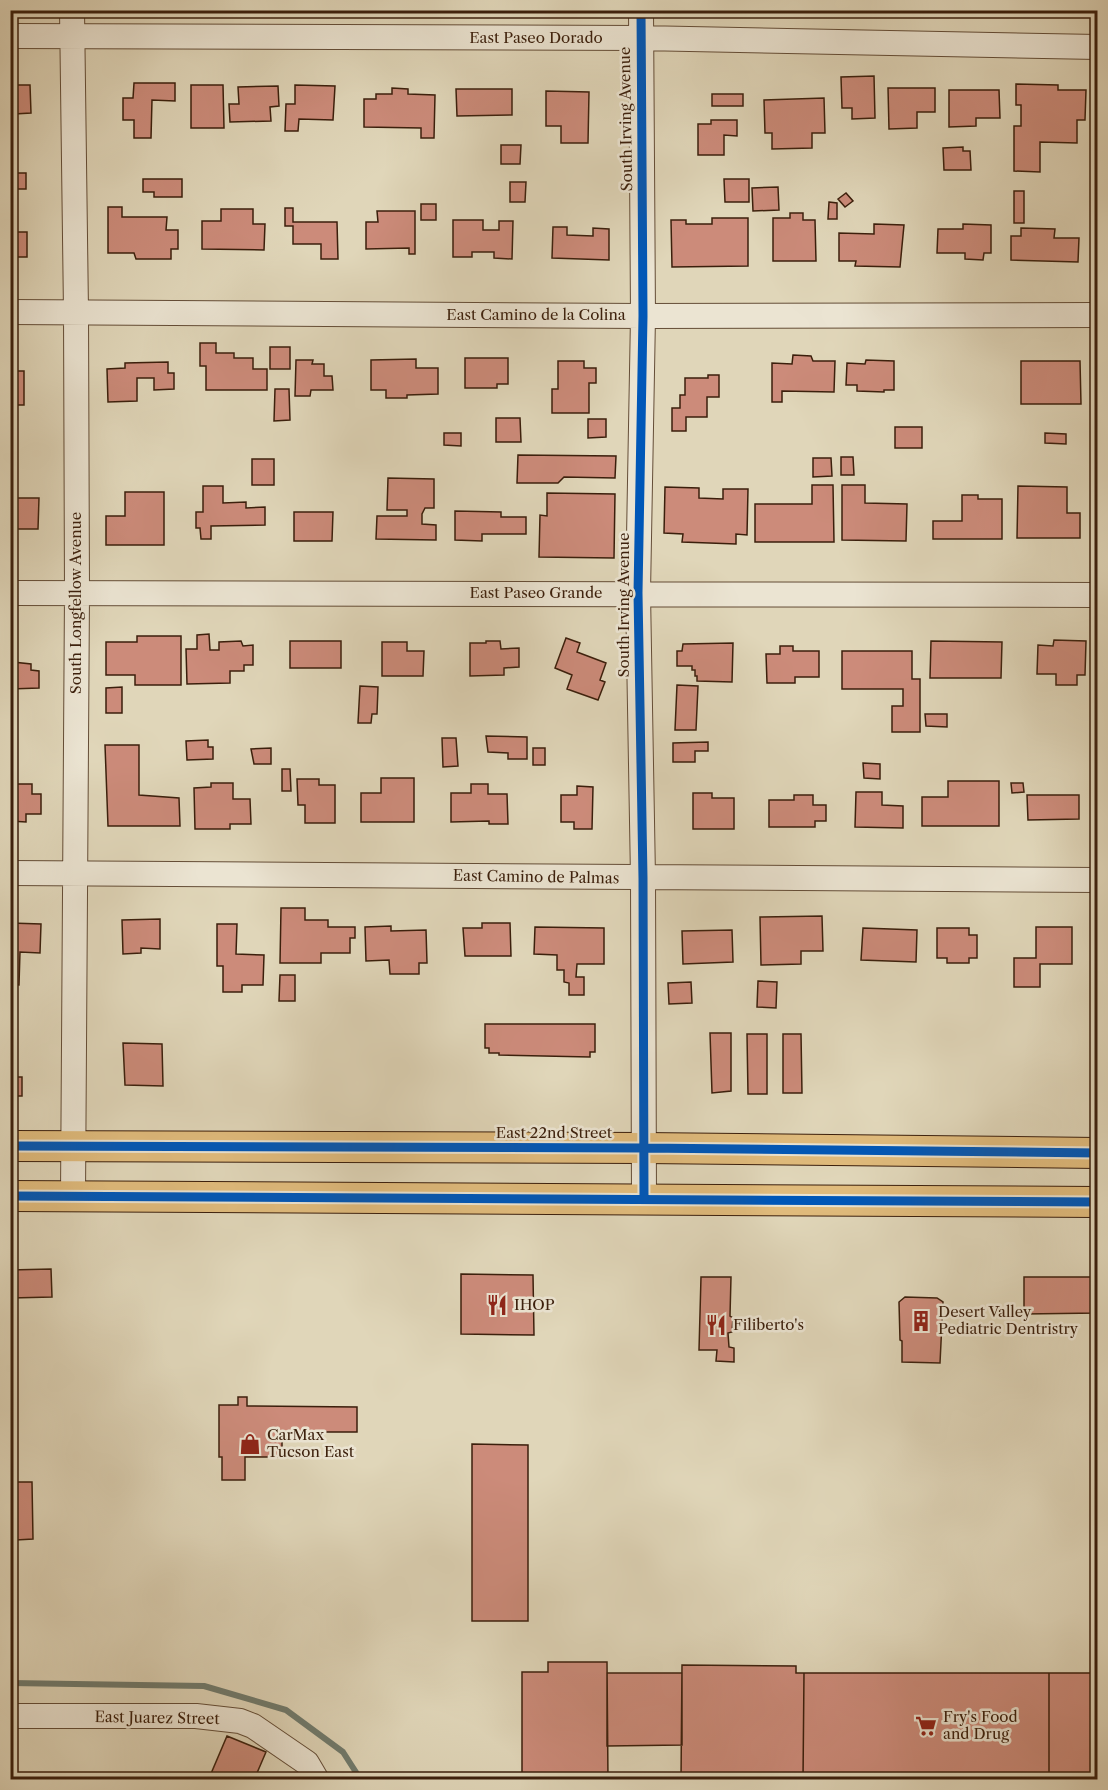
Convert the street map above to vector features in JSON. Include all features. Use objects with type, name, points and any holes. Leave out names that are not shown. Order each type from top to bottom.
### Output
[{"type":"main road","name":"East 22nd Street","points":[[10,1146],[645,1148],[1098,1153]]},
{"type":"main road","points":[[10,1196],[1098,1202]]},
{"type":"street","name":"South Longfellow Avenue","points":[[72,10],[77,593],[73,1196]]},
{"type":"street","name":"South Irving Avenue","points":[[641,10],[643,316],[638,593],[645,1199]]},
{"type":"street","name":"East Paseo Dorado","points":[[10,36],[640,38],[1098,47]]},
{"type":"street","name":"East Camino de la Colina","points":[[10,312],[643,316],[1098,315]]},
{"type":"street","name":"East Paseo Grande","points":[[10,593],[1098,595]]},
{"type":"street","name":"East Camino de Palmas","points":[[10,873],[1098,880]]},
{"type":"street","name":"East Juarez Street","points":[[10,1716],[196,1716],[240,1720],[253,1726],[307,1763],[316,1779]]},
{"type":"building","points":[[874,76],[875,118],[852,119],[852,108],[842,108],[841,77]]},
{"type":"building","points":[[134,83],[175,83],[175,101],[152,100],[151,138],[134,138],[134,120],[123,120],[123,98],[133,98]]},
{"type":"building","points":[[1016,84],[1058,85],[1058,90],[1086,90],[1085,120],[1077,120],[1077,143],[1040,142],[1040,172],[1014,171],[1014,126],[1021,126],[1021,105],[1016,105]]},
{"type":"building","points":[[10,85],[30,85],[31,113],[14,114],[14,121],[10,122]]},
{"type":"building","points":[[191,85],[223,85],[224,128],[191,128]]},
{"type":"building","points":[[295,85],[335,86],[333,120],[299,119],[298,131],[285,131],[286,104],[295,104]]},
{"type":"building","points":[[278,86],[279,106],[270,107],[271,121],[230,122],[229,104],[239,104],[238,87]]},
{"type":"building","points":[[392,88],[408,89],[408,94],[435,95],[434,138],[421,138],[421,128],[364,127],[364,99],[376,99],[376,94],[392,94]]},
{"type":"building","points":[[888,88],[935,88],[935,112],[917,112],[917,128],[889,129]]},
{"type":"building","points":[[456,89],[512,89],[512,115],[457,116]]},
{"type":"building","points":[[949,90],[999,90],[1000,118],[976,118],[976,126],[949,127]]},
{"type":"building","points":[[546,91],[589,92],[588,143],[561,143],[561,126],[546,126]]},
{"type":"building","points":[[712,94],[743,94],[743,106],[712,106]]},
{"type":"building","points":[[824,98],[825,133],[812,133],[812,148],[772,149],[772,133],[765,133],[764,100]]},
{"type":"building","points":[[711,120],[737,120],[737,136],[724,135],[724,155],[698,155],[698,124],[711,124]]},
{"type":"building","points":[[501,145],[521,145],[520,164],[501,164]]},
{"type":"building","points":[[963,147],[963,151],[970,151],[971,170],[944,170],[943,148]]},
{"type":"building","points":[[10,173],[26,173],[26,189],[10,189]]},
{"type":"building","points":[[143,179],[182,179],[182,197],[154,197],[154,192],[143,192]]},
{"type":"building","points":[[724,179],[749,179],[749,202],[725,202]]},
{"type":"building","points":[[510,182],[526,182],[525,202],[510,202]]},
{"type":"building","points":[[778,187],[779,210],[753,211],[752,188]]},
{"type":"building","points":[[1014,191],[1024,191],[1024,223],[1014,223]]},
{"type":"building","points":[[846,193],[853,201],[845,207],[838,199]]},
{"type":"building","points":[[829,202],[837,203],[837,219],[828,219]]},
{"type":"building","points":[[421,204],[436,204],[436,220],[421,220]]},
{"type":"building","points":[[108,207],[122,207],[122,217],[167,217],[166,230],[178,230],[178,249],[171,249],[171,259],[136,259],[134,253],[108,253]]},
{"type":"building","points":[[285,208],[293,208],[293,222],[337,222],[338,259],[321,259],[321,244],[293,244],[293,226],[285,226]]},
{"type":"building","points":[[221,209],[253,209],[253,224],[265,224],[264,250],[202,249],[202,221],[221,221]]},
{"type":"building","points":[[377,211],[415,211],[415,254],[409,254],[409,248],[366,249],[366,222],[378,222]]},
{"type":"building","points":[[790,213],[803,213],[803,220],[815,220],[816,261],[773,261],[773,218],[790,218]]},
{"type":"building","points":[[712,218],[748,218],[748,266],[672,267],[671,220],[686,220],[686,224],[712,224]]},
{"type":"building","points":[[453,220],[483,220],[483,230],[499,230],[499,221],[513,221],[512,259],[494,258],[494,252],[472,252],[472,257],[453,257]]},
{"type":"building","points":[[874,224],[904,225],[900,267],[855,266],[856,261],[839,261],[839,233],[874,234]]},
{"type":"building","points":[[963,224],[991,225],[991,253],[984,253],[983,260],[965,259],[965,253],[937,253],[938,229],[963,229]]},
{"type":"building","points":[[553,227],[567,227],[567,235],[593,236],[593,228],[609,229],[609,260],[552,258]]},
{"type":"building","points":[[1021,228],[1055,229],[1054,238],[1079,238],[1078,262],[1011,260],[1011,236],[1021,236]]},
{"type":"building","points":[[10,232],[27,232],[27,257],[10,257]]},
{"type":"building","points":[[200,343],[216,343],[216,353],[234,353],[234,358],[253,358],[253,369],[267,369],[267,390],[206,390],[206,366],[200,366]]},
{"type":"building","points":[[270,347],[290,347],[290,369],[270,369]]},
{"type":"building","points":[[793,355],[811,356],[813,361],[835,361],[834,392],[782,391],[782,402],[772,402],[772,363],[792,364]]},
{"type":"building","points":[[465,358],[508,358],[508,384],[497,384],[497,388],[465,388]]},
{"type":"building","points":[[416,359],[416,368],[438,368],[438,394],[386,398],[386,390],[371,390],[371,360]]},
{"type":"building","points":[[296,360],[313,360],[312,364],[324,364],[324,376],[332,376],[333,390],[311,390],[310,396],[295,396]]},
{"type":"building","points":[[866,360],[894,361],[894,390],[857,391],[857,385],[846,385],[847,363],[865,364]]},
{"type":"building","points":[[558,361],[584,361],[584,368],[596,368],[596,383],[589,383],[589,413],[552,413],[552,389],[558,389]]},
{"type":"building","points":[[1021,361],[1080,361],[1081,404],[1021,404]]},
{"type":"building","points":[[168,362],[168,373],[174,373],[174,389],[154,390],[154,378],[137,378],[137,401],[108,402],[107,369],[125,368],[125,363]]},
{"type":"building","points":[[10,371],[24,371],[24,405],[10,405]]},
{"type":"building","points":[[708,375],[719,375],[719,397],[707,397],[707,417],[686,417],[686,431],[672,431],[672,408],[680,408],[680,395],[685,395],[685,378],[708,378]]},
{"type":"building","points":[[275,389],[289,389],[290,420],[274,421]]},
{"type":"building","points":[[496,418],[520,418],[521,442],[496,442]]},
{"type":"building","points":[[588,419],[606,419],[606,437],[588,438]]},
{"type":"building","points":[[895,427],[922,427],[922,448],[895,448]]},
{"type":"building","points":[[444,433],[461,433],[461,446],[444,445]]},
{"type":"building","points":[[1045,433],[1066,434],[1066,444],[1045,443]]},
{"type":"building","points":[[518,455],[616,456],[615,478],[564,477],[558,483],[517,483]]},
{"type":"building","points":[[841,457],[853,457],[854,475],[841,475]]},
{"type":"building","points":[[813,458],[831,458],[832,476],[813,477]]},
{"type":"building","points":[[252,459],[274,459],[274,485],[252,485]]},
{"type":"building","points":[[388,478],[434,479],[434,508],[425,508],[422,514],[422,524],[436,525],[436,540],[376,539],[377,516],[407,516],[407,510],[387,510]]},
{"type":"building","points":[[812,485],[833,485],[834,542],[755,542],[755,504],[812,504]]},
{"type":"building","points":[[842,485],[865,485],[865,503],[907,504],[906,541],[842,540]]},
{"type":"building","points":[[203,486],[223,486],[223,503],[246,502],[246,508],[265,507],[265,525],[211,526],[211,539],[201,539],[200,528],[196,528],[196,512],[203,512]]},
{"type":"building","points":[[1018,486],[1067,487],[1067,513],[1080,513],[1080,538],[1017,538]]},
{"type":"building","points":[[665,487],[699,488],[699,498],[723,499],[723,489],[748,489],[747,535],[736,534],[736,544],[682,542],[683,534],[664,533]]},
{"type":"building","points":[[125,492],[164,492],[164,545],[106,545],[106,516],[125,516]]},
{"type":"building","points":[[547,493],[615,494],[614,558],[539,557],[540,515],[547,516]]},
{"type":"building","points":[[10,494],[15,494],[17,498],[39,498],[38,529],[10,529]]},
{"type":"building","points":[[962,495],[978,495],[978,499],[1002,499],[1002,539],[933,539],[933,521],[962,521]]},
{"type":"building","points":[[455,511],[501,512],[501,517],[526,517],[526,534],[482,534],[482,541],[455,540]]},
{"type":"building","points":[[294,512],[333,512],[332,541],[294,541]]},
{"type":"building","points":[[209,634],[210,650],[219,650],[219,642],[241,641],[243,646],[253,645],[253,665],[244,665],[244,671],[230,671],[230,683],[187,684],[186,649],[197,649],[197,635]]},
{"type":"building","points":[[137,636],[181,636],[181,685],[135,685],[135,675],[106,675],[106,642],[137,642]]},
{"type":"building","points":[[566,638],[580,643],[577,652],[606,663],[600,680],[605,682],[598,700],[567,689],[572,675],[555,668]]},
{"type":"building","points":[[1054,640],[1086,641],[1085,675],[1077,675],[1077,685],[1056,685],[1056,674],[1037,674],[1038,645],[1053,646]]},
{"type":"building","points":[[290,641],[341,641],[341,668],[290,668]]},
{"type":"building","points":[[486,641],[500,641],[501,649],[519,648],[519,667],[504,668],[504,675],[470,676],[470,643],[486,643]]},
{"type":"building","points":[[931,641],[1002,642],[1001,678],[930,678]]},
{"type":"building","points":[[382,642],[407,642],[407,651],[424,651],[423,676],[382,676]]},
{"type":"building","points":[[733,643],[732,682],[697,681],[692,666],[677,666],[677,651],[682,651],[683,644]]},
{"type":"building","points":[[780,646],[793,646],[793,651],[819,651],[819,677],[795,677],[795,683],[767,683],[766,654],[780,654]]},
{"type":"building","points":[[842,651],[912,651],[912,679],[920,679],[920,732],[892,732],[892,706],[903,706],[903,689],[842,689]]},
{"type":"building","points":[[10,655],[12,655],[13,662],[31,664],[31,670],[39,671],[39,688],[10,689]]},
{"type":"building","points":[[677,685],[698,686],[696,730],[675,730]]},
{"type":"building","points":[[360,686],[378,687],[377,714],[372,714],[371,723],[358,723]]},
{"type":"building","points":[[122,687],[122,713],[106,713],[106,688]]},
{"type":"building","points":[[925,714],[947,714],[947,727],[926,726]]},
{"type":"building","points":[[486,736],[527,737],[527,759],[508,759],[508,753],[488,752]]},
{"type":"building","points":[[442,738],[456,738],[458,766],[443,767]]},
{"type":"building","points":[[208,740],[208,747],[213,747],[213,759],[187,760],[186,741]]},
{"type":"building","points":[[708,742],[708,751],[695,751],[695,762],[673,762],[673,743]]},
{"type":"building","points":[[105,745],[139,745],[139,795],[179,798],[180,826],[108,826]]},
{"type":"building","points":[[271,748],[271,764],[254,764],[251,749]]},
{"type":"building","points":[[533,748],[545,748],[545,765],[533,765]]},
{"type":"building","points":[[863,763],[880,764],[880,779],[864,778]]},
{"type":"building","points":[[282,769],[290,769],[291,791],[282,791]]},
{"type":"building","points":[[381,778],[414,778],[414,822],[361,822],[361,793],[381,793]]},
{"type":"building","points":[[297,779],[319,779],[319,785],[335,785],[335,823],[305,823],[305,805],[298,805]]},
{"type":"building","points":[[948,781],[999,781],[999,826],[922,826],[922,797],[948,797]]},
{"type":"building","points":[[211,783],[233,783],[233,799],[250,799],[251,824],[230,824],[230,829],[195,829],[194,788],[211,787]]},
{"type":"building","points":[[1011,783],[1023,783],[1024,792],[1012,793]]},
{"type":"building","points":[[10,784],[32,784],[32,794],[41,794],[41,814],[26,814],[26,822],[10,821]]},
{"type":"building","points":[[471,784],[488,784],[488,794],[507,794],[508,824],[489,824],[489,821],[451,822],[451,793],[471,793]]},
{"type":"building","points":[[577,786],[593,787],[592,829],[574,829],[574,822],[561,822],[561,795],[577,795]]},
{"type":"building","points":[[856,792],[882,792],[882,805],[903,806],[903,828],[855,827]]},
{"type":"building","points":[[693,793],[712,793],[712,798],[734,798],[734,829],[693,829]]},
{"type":"building","points":[[794,795],[813,795],[813,805],[826,805],[826,821],[815,821],[815,827],[769,827],[769,800],[794,800]]},
{"type":"building","points":[[1027,795],[1079,795],[1079,819],[1028,820]]},
{"type":"building","points":[[281,908],[305,908],[305,920],[328,920],[328,927],[355,927],[355,938],[350,938],[350,953],[321,953],[321,963],[280,963]]},
{"type":"building","points":[[822,916],[823,951],[801,951],[801,964],[761,965],[760,917]]},
{"type":"building","points":[[160,919],[160,949],[141,948],[141,953],[123,954],[122,920]]},
{"type":"building","points":[[10,923],[41,924],[40,953],[20,952],[19,985],[10,984]]},
{"type":"building","points":[[482,923],[510,923],[511,956],[465,956],[463,928],[482,928]]},
{"type":"building","points":[[217,924],[237,924],[236,954],[264,955],[263,985],[242,985],[242,992],[223,992],[223,966],[217,966]]},
{"type":"building","points":[[391,926],[391,931],[426,930],[427,963],[419,963],[419,974],[390,974],[389,960],[366,961],[365,927]]},
{"type":"building","points":[[535,927],[604,928],[604,964],[577,964],[576,977],[584,977],[584,995],[569,995],[569,983],[564,982],[564,970],[557,970],[557,955],[534,954]]},
{"type":"building","points":[[1036,927],[1072,927],[1072,964],[1040,964],[1040,987],[1014,987],[1014,958],[1036,958]]},
{"type":"building","points":[[863,928],[917,930],[916,962],[861,960]]},
{"type":"building","points":[[937,928],[969,928],[969,935],[977,935],[977,958],[969,958],[969,963],[947,963],[947,958],[937,958]]},
{"type":"building","points":[[732,930],[733,962],[683,964],[682,931]]},
{"type":"building","points":[[280,975],[295,975],[295,1001],[279,1001]]},
{"type":"building","points":[[758,981],[777,982],[776,1008],[757,1007]]},
{"type":"building","points":[[691,982],[692,1003],[669,1004],[668,983]]},
{"type":"building","points":[[485,1024],[595,1024],[595,1052],[590,1052],[590,1057],[489,1053],[489,1048],[485,1048]]},
{"type":"building","points":[[710,1033],[731,1033],[731,1091],[712,1093]]},
{"type":"building","points":[[747,1034],[767,1034],[767,1094],[748,1094]]},
{"type":"building","points":[[783,1034],[801,1034],[802,1093],[783,1093]]},
{"type":"building","points":[[123,1043],[162,1044],[163,1086],[125,1085]]},
{"type":"building","points":[[10,1063],[17,1063],[17,1077],[22,1077],[22,1096],[13,1096],[13,1105],[10,1105]]},
{"type":"building","points":[[51,1269],[52,1297],[11,1298],[10,1270]]},
{"type":"building","name":"IHOP","points":[[461,1274],[533,1275],[534,1335],[461,1334]]},
{"type":"building","name":"Filiberto's","points":[[701,1277],[731,1277],[730,1316],[733,1318],[732,1332],[728,1333],[729,1347],[734,1348],[734,1362],[716,1361],[717,1350],[699,1350]]},
{"type":"building","points":[[1024,1277],[1098,1277],[1098,1313],[1024,1314]]},
{"type":"building","name":"Desert Valley Pediatric Dentristry","points":[[905,1297],[937,1298],[943,1302],[940,1363],[902,1362],[899,1302]]},
{"type":"building","name":"CarMax Tucson East","points":[[238,1397],[247,1397],[247,1406],[357,1407],[357,1432],[282,1432],[282,1457],[245,1457],[245,1480],[222,1480],[222,1457],[219,1457],[219,1405],[238,1405]]},
{"type":"building","points":[[472,1444],[528,1445],[528,1621],[472,1621]]},
{"type":"building","points":[[14,1482],[32,1482],[33,1539],[16,1540]]},
{"type":"building","points":[[548,1662],[607,1662],[608,1780],[522,1780],[522,1672],[548,1672]]},
{"type":"building","points":[[682,1665],[796,1666],[796,1673],[804,1673],[803,1780],[681,1780]]},
{"type":"building","points":[[607,1673],[682,1673],[682,1745],[607,1746]]},
{"type":"building","name":"Fry's Food and Drug","points":[[804,1673],[1049,1673],[1049,1780],[803,1780]]},
{"type":"building","points":[[1049,1673],[1098,1673],[1098,1780],[1049,1780]]},
{"type":"building","points":[[227,1736],[266,1752],[254,1780],[218,1780],[210,1776]]},
{"type":"waterway","points":[[10,1683],[204,1686],[286,1710],[343,1752],[361,1780]]},
{"type":"cycle path","points":[[641,10],[643,316],[638,593],[643,878],[644,1199]]},
{"type":"cycle path","points":[[10,1146],[644,1148],[1098,1153]]},
{"type":"cycle path","points":[[10,1196],[1098,1202]]},
{"type":"place","name":"IHOP","points":[[497,1305]]},
{"type":"place","name":"Desert Valley Pediatric Dentristry","points":[[921,1321]]},
{"type":"place","name":"Filiberto's","points":[[716,1325]]},
{"type":"place","name":"CarMax Tucson East","points":[[250,1444]]},
{"type":"place","name":"Fry's Food and Drug","points":[[926,1726]]}]
